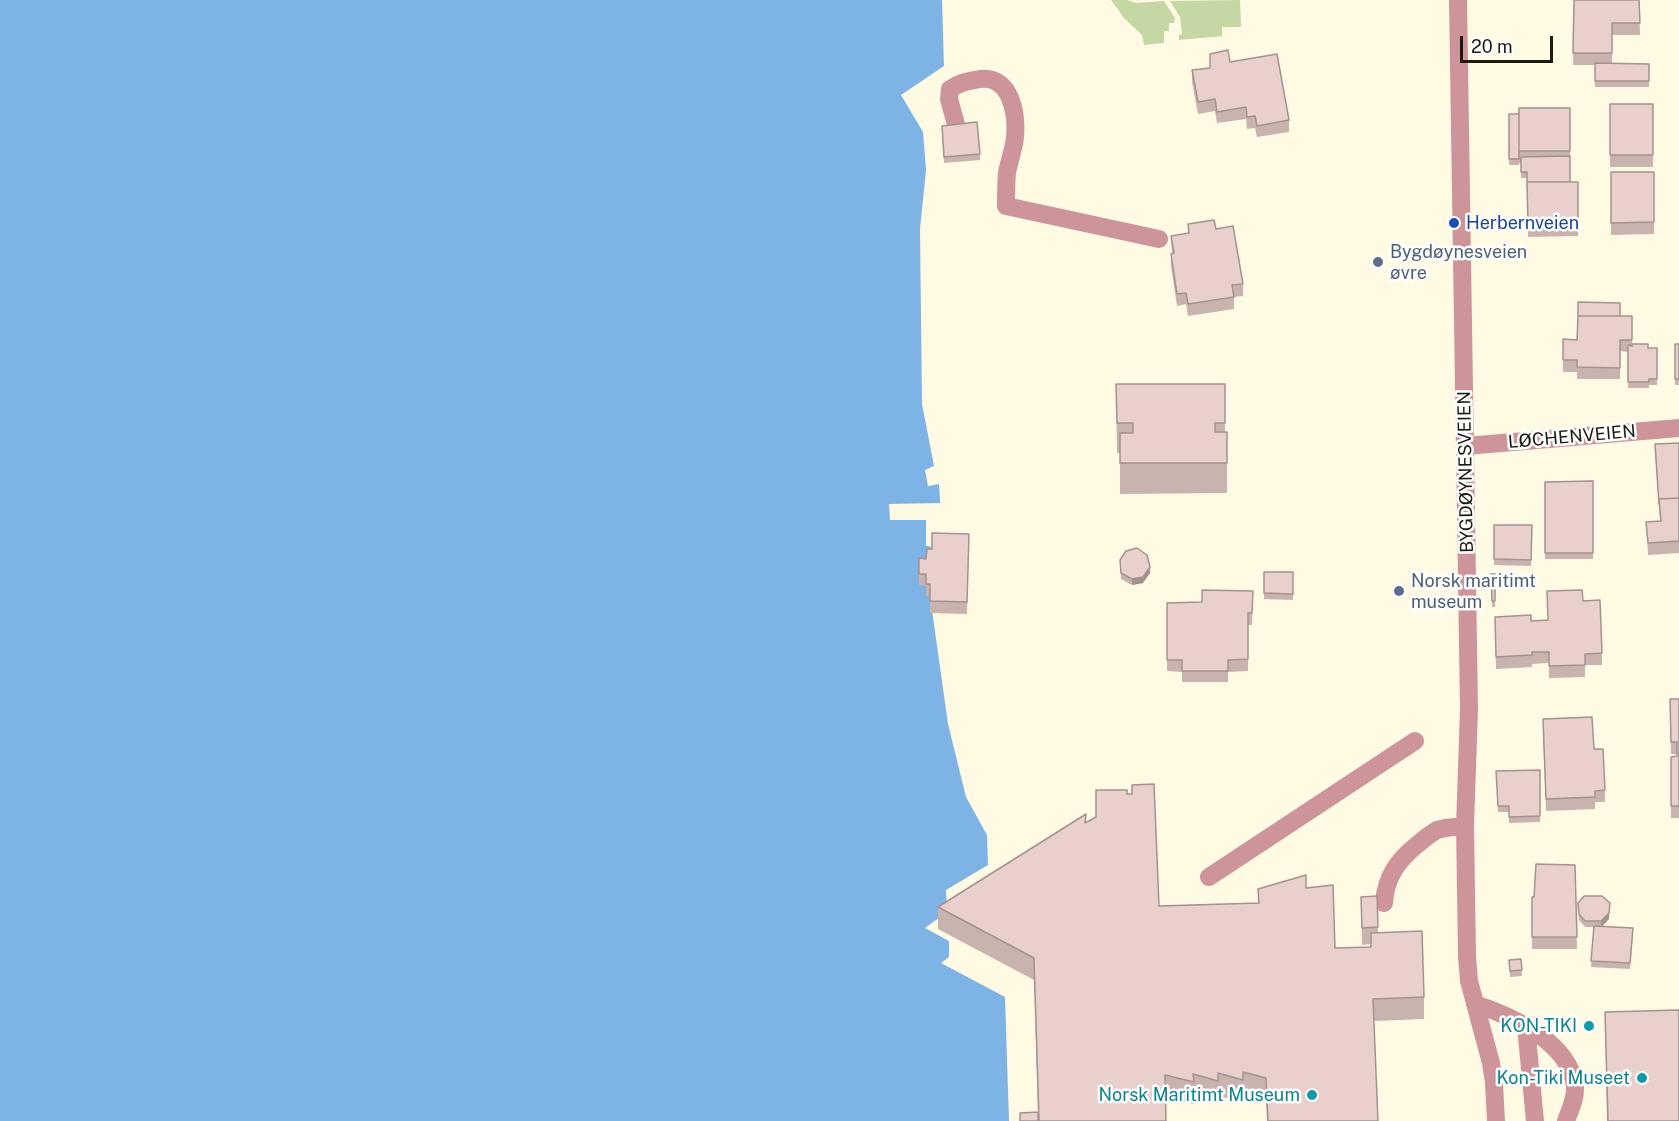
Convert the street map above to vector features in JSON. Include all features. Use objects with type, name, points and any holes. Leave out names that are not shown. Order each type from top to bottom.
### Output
[{"type":"street","name":"BYGDØYNESVEIEN","points":[[1458,0],[1469,709],[1465,825],[1467,956],[1469,981],[1491,1063],[1496,1121]]},
{"type":"street","points":[[957,128],[950,89],[962,82],[987,78],[995,80],[1006,91],[1015,117],[1015,140],[1007,174],[1006,206],[1159,238]]},
{"type":"street","name":"LØCHENVEIEN","points":[[1466,446],[1679,428]]},
{"type":"street","points":[[1209,877],[1415,741]]},
{"type":"street","points":[[1384,903],[1385,887],[1399,861],[1439,829],[1465,825]]},
{"type":"street","points":[[1475,1004],[1500,1012],[1526,1026],[1558,1052],[1570,1069],[1575,1086],[1574,1102],[1566,1121]]},
{"type":"street","points":[[1526,1026],[1535,1121]]},
{"type":"green space","points":[[1111,0],[1127,0],[1136,3],[1164,1],[1175,18],[1174,23],[1169,23],[1169,31],[1164,31],[1164,43],[1144,45],[1142,35],[1124,18]]},
{"type":"green space","points":[[1240,0],[1241,27],[1222,27],[1222,36],[1179,40],[1179,35],[1182,34],[1180,17],[1170,1]]},
{"type":"water","points":[[0,0],[942,0],[944,66],[901,95],[923,132],[926,170],[920,229],[922,404],[934,466],[925,470],[928,486],[939,484],[941,514],[926,586],[930,596],[948,724],[966,797],[987,835],[988,865],[946,890],[947,912],[925,928],[949,941],[949,957],[941,963],[1005,997],[1009,1121],[0,1121]]},
{"type":"pier","points":[[943,503],[943,514],[935,545],[932,547],[926,546],[926,520],[890,520],[889,504]]},
{"type":"building","points":[[1574,0],[1639,0],[1640,23],[1612,23],[1612,53],[1573,53]]},
{"type":"building","points":[[1228,50],[1230,62],[1277,54],[1289,120],[1257,126],[1255,116],[1247,117],[1246,107],[1217,112],[1215,99],[1198,102],[1192,70],[1210,68],[1210,54]]},
{"type":"building","points":[[1595,63],[1649,64],[1649,81],[1595,81]]},
{"type":"building","points":[[1610,104],[1653,104],[1653,155],[1610,155]]},
{"type":"building","points":[[1519,108],[1570,108],[1570,151],[1519,151]]},
{"type":"building","points":[[1509,114],[1519,114],[1519,159],[1509,159]]},
{"type":"building","points":[[977,122],[980,154],[944,157],[942,126]]},
{"type":"building","points":[[1570,156],[1570,182],[1527,182],[1527,172],[1521,172],[1521,157]]},
{"type":"building","points":[[1611,172],[1654,172],[1654,222],[1611,223]]},
{"type":"building","points":[[1527,182],[1578,182],[1578,224],[1528,225]]},
{"type":"building","points":[[1214,220],[1216,229],[1233,226],[1243,284],[1232,285],[1234,297],[1188,304],[1186,293],[1177,294],[1171,254],[1174,253],[1171,236],[1189,233],[1188,224]]},
{"type":"building","points":[[1578,302],[1620,303],[1620,316],[1578,316]]},
{"type":"building","points":[[1578,316],[1632,316],[1632,340],[1620,340],[1620,368],[1577,367],[1577,360],[1563,360],[1563,339],[1577,340]]},
{"type":"building","points":[[1632,344],[1648,344],[1648,348],[1657,348],[1657,379],[1649,379],[1649,382],[1628,382],[1628,345],[1632,346]]},
{"type":"building","points":[[1675,344],[1679,344],[1679,379],[1675,379]]},
{"type":"building","points":[[1116,384],[1225,384],[1225,423],[1215,423],[1215,432],[1227,432],[1227,463],[1120,463],[1120,433],[1133,433],[1133,423],[1117,423]]},
{"type":"building","points":[[1679,443],[1679,498],[1659,499],[1659,504],[1655,444]]},
{"type":"building","points":[[1593,481],[1593,553],[1545,553],[1545,482]]},
{"type":"building","points":[[1679,498],[1679,541],[1648,543],[1646,522],[1661,521],[1659,499]]},
{"type":"building","points":[[1494,525],[1532,525],[1531,560],[1494,559]]},
{"type":"building","points":[[932,533],[969,534],[967,602],[930,601],[930,584],[926,584],[926,574],[919,574],[919,558],[926,559],[927,549],[932,549]]},
{"type":"building","points":[[1137,548],[1147,555],[1150,567],[1143,577],[1132,579],[1121,573],[1120,560],[1126,551]]},
{"type":"building","points":[[1264,572],[1293,572],[1293,594],[1264,593]]},
{"type":"building","points":[[1491,574],[1495,574],[1495,601],[1492,601]]},
{"type":"building","points":[[1202,590],[1253,591],[1252,613],[1248,613],[1248,659],[1228,660],[1228,671],[1182,671],[1182,660],[1167,660],[1167,603],[1202,602]]},
{"type":"building","points":[[1582,590],[1583,601],[1600,600],[1602,653],[1585,654],[1585,665],[1549,666],[1549,652],[1496,657],[1495,617],[1531,615],[1531,621],[1548,620],[1547,591]]},
{"type":"building","points":[[1670,699],[1679,699],[1679,806],[1671,806],[1671,757],[1677,756],[1677,742],[1671,742]]},
{"type":"building","points":[[1592,717],[1594,749],[1603,749],[1605,790],[1595,791],[1595,797],[1546,799],[1543,719]]},
{"type":"building","points":[[1540,770],[1540,816],[1509,817],[1509,806],[1498,806],[1496,771]]},
{"type":"building","points":[[1154,784],[1159,906],[1259,903],[1258,889],[1306,875],[1306,888],[1333,885],[1335,948],[1371,947],[1371,933],[1422,931],[1424,997],[1373,999],[1378,1121],[1268,1121],[1266,1078],[1243,1072],[1243,1080],[1218,1073],[1218,1081],[1193,1074],[1194,1082],[1165,1075],[1166,1121],[1039,1121],[1034,958],[938,907],[1086,814],[1085,823],[1096,817],[1096,790],[1127,790],[1127,794],[1132,794],[1132,785]]},
{"type":"building","points":[[1536,864],[1575,865],[1577,937],[1532,937],[1532,897],[1534,897]]},
{"type":"building","points":[[1377,896],[1378,927],[1362,928],[1361,897]]},
{"type":"building","points":[[1584,896],[1602,896],[1610,903],[1609,913],[1601,921],[1585,921],[1579,914],[1578,903]]},
{"type":"building","points":[[1594,926],[1633,928],[1630,963],[1591,961]]},
{"type":"building","points":[[1521,959],[1522,970],[1510,971],[1509,960]]},
{"type":"building","name":"Kon-Tiki Museet","points":[[1679,1010],[1679,1121],[1608,1121],[1605,1012]]},
{"type":"building","points":[[1038,1112],[1038,1121],[1020,1121],[1020,1113]]},
{"type":"place","name":"Herbernveien","points":[[1454,223]]},
{"type":"place","name":"Bygdøynesveien øvre","points":[[1378,262]]},
{"type":"place","name":"Norsk maritimt museum","points":[[1399,591]]},
{"type":"place","name":"KON-TIKI","points":[[1589,1026]]},
{"type":"place","name":"Kon-Tiki Museet","points":[[1642,1078]]},
{"type":"place","name":"Norsk Maritimt Museum","points":[[1312,1095]]}]
